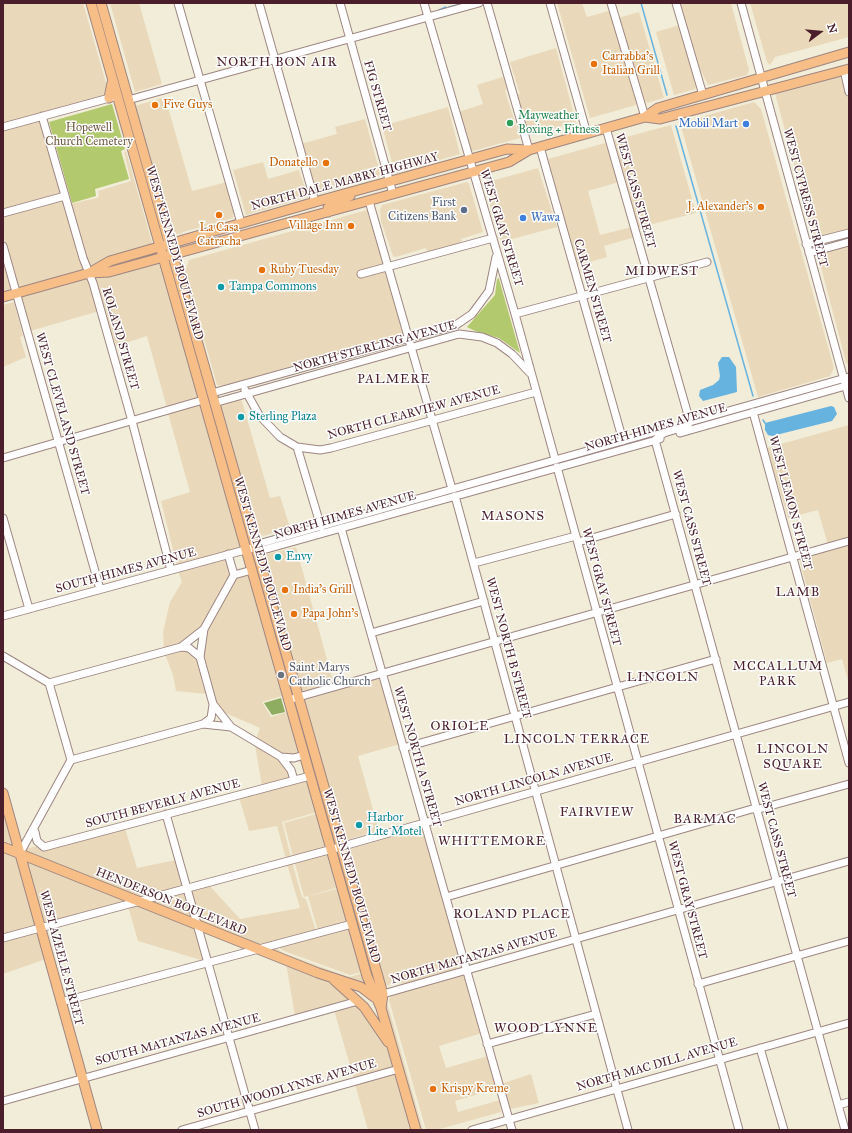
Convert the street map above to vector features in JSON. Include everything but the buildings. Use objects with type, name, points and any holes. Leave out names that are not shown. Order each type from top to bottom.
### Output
[{"type":"main road","points":[[91,3],[112,76],[111,91],[113,97]]},
{"type":"main road","points":[[96,3],[104,30],[110,32]]},
{"type":"main road","name":"WEST KENNEDY BOULEVARD","points":[[102,3],[128,100],[383,994]]},
{"type":"main road","points":[[102,42],[110,57],[122,95],[128,100]]},
{"type":"main road","name":"NORTH DALE MABRY HIGHWAY","points":[[89,273],[109,272],[509,162],[529,150],[644,117],[658,108],[849,52]]},
{"type":"main road","name":"NORTH DALE MABRY HIGHWAY","points":[[644,117],[660,119],[765,90],[847,70]]},
{"type":"main road","name":"WEST KENNEDY BOULEVARD","points":[[113,97],[162,257],[367,976],[381,1008],[416,1130]]},
{"type":"main road","name":"NORTH DALE MABRY HIGHWAY","points":[[89,273],[110,261],[315,202],[507,149],[529,150]]},
{"type":"main road","points":[[328,212],[329,206],[344,201],[360,190]]},
{"type":"main road","points":[[3,297],[89,273]]},
{"type":"main road","points":[[189,353],[197,361],[205,390],[214,403]]},
{"type":"main road","points":[[203,400],[211,408],[220,438],[227,446]]},
{"type":"main road","name":"WEST AZEELE STREET","points":[[3,793],[96,1130]]},
{"type":"main road","name":"HENDERSON BOULEVARD","points":[[3,847],[331,978],[364,988],[375,998],[381,1008]]},
{"type":"main road","name":"HENDERSON BOULEVARD","points":[[331,978],[358,1000],[393,1048]]},
{"type":"main road","points":[[381,1008],[383,994]]},
{"type":"street","points":[[178,3],[241,223]]},
{"type":"street","points":[[259,3],[315,202]]},
{"type":"street","name":"FIG STREET","points":[[340,3],[393,194]]},
{"type":"street","name":"WEST GRAY STREET","points":[[424,3],[472,172],[515,314],[555,459]]},
{"type":"street","points":[[128,100],[350,40],[478,3]]},
{"type":"street","points":[[487,3],[529,150]]},
{"type":"street","points":[[550,3],[587,134]]},
{"type":"street","points":[[611,3],[644,117]]},
{"type":"street","points":[[676,3],[703,95]]},
{"type":"street","name":"WEST CYPRESS STREET","points":[[741,3],[806,244],[846,377],[849,398]]},
{"type":"street","points":[[847,70],[849,92]]},
{"type":"street","points":[[3,127],[113,97]]},
{"type":"street","name":"ROLAND STREET","points":[[42,116],[132,421],[171,570]]},
{"type":"street","name":"WEST CASS STREET","points":[[606,128],[690,422]]},
{"type":"street","name":"CARMEN STREET","points":[[540,147],[623,441]]},
{"type":"street","points":[[3,213],[65,196]]},
{"type":"street","name":"WEST NORTH B STREET","points":[[369,201],[474,563],[628,1130]]},
{"type":"street","points":[[806,244],[849,233]]},
{"type":"street","points":[[362,274],[493,238]]},
{"type":"street","points":[[809,253],[849,242]]},
{"type":"street","name":"WEST CLEVELAND STREET","points":[[3,246],[100,589]]},
{"type":"street","name":"NORTH STERLING AVENUE","points":[[212,393],[410,340],[456,325],[472,314],[489,291],[493,278],[497,253]]},
{"type":"street","points":[[515,314],[707,262]]},
{"type":"street","points":[[456,325],[459,334]]},
{"type":"street","name":"NORTH STERLING AVENUE","points":[[214,403],[459,334],[482,337],[497,343],[512,354],[531,375]]},
{"type":"street","points":[[357,354],[360,362]]},
{"type":"street","points":[[339,358],[341,366]]},
{"type":"street","name":"NORTH HIMES AVENUE","points":[[256,547],[263,550],[341,528],[454,493],[555,459],[606,446],[846,377]]},
{"type":"street","points":[[242,385],[248,393],[259,415],[270,428],[288,443],[297,447],[320,527]]},
{"type":"street","name":"NORTH HIMES AVENUE","points":[[256,547],[262,543],[320,527],[514,479],[714,424],[847,385]]},
{"type":"street","name":"NORTH CLEARVIEW AVENUE","points":[[297,447],[320,450],[331,448],[536,392]]},
{"type":"street","points":[[3,458],[203,400]]},
{"type":"street","points":[[714,424],[715,419],[758,407],[764,401]]},
{"type":"street","name":"WEST LEMON STREET","points":[[753,412],[849,763]]},
{"type":"street","points":[[655,440],[664,434],[687,426],[690,422]]},
{"type":"street","name":"WEST CASS STREET","points":[[655,440],[696,584],[796,956],[845,1130]]},
{"type":"street","points":[[557,467],[564,461],[601,450],[606,446]]},
{"type":"street","points":[[514,479],[521,473],[549,464],[555,459]]},
{"type":"street","name":"WEST GRAY STREET","points":[[557,467],[718,1060],[739,1130]]},
{"type":"street","points":[[474,563],[676,514]]},
{"type":"street","points":[[3,518],[29,609]]},
{"type":"street","name":"WEST NORTH A STREET","points":[[341,528],[512,1130]]},
{"type":"street","points":[[288,700],[849,541]]},
{"type":"street","name":"SOUTH HIMES AVENUE","points":[[3,616],[256,547]]},
{"type":"street","points":[[71,760],[203,724],[212,718],[213,704],[200,657],[204,629],[234,575],[228,554]]},
{"type":"street","points":[[234,575],[252,570]]},
{"type":"street","points":[[371,633],[484,601]]},
{"type":"street","points":[[181,647],[204,629]]},
{"type":"street","points":[[49,683],[181,647],[189,648],[200,657]]},
{"type":"street","points":[[3,656],[49,683],[71,760],[20,853]]},
{"type":"street","points":[[403,748],[716,659]]},
{"type":"street","name":"NORTH LINCOLN AVENUE","points":[[3,938],[331,849],[849,702]]},
{"type":"street","points":[[213,704],[231,728]]},
{"type":"street","points":[[203,724],[231,728],[281,757],[290,770],[294,780]]},
{"type":"street","points":[[281,757],[294,758],[304,755]]},
{"type":"street","name":"SOUTH BEVERLY AVENUE","points":[[33,829],[37,841],[44,847],[310,776]]},
{"type":"street","points":[[446,897],[658,836],[849,784]]},
{"type":"street","points":[[166,814],[255,1130]]},
{"type":"street","name":"NORTH MATANZAS AVENUE","points":[[383,994],[849,861]]},
{"type":"street","points":[[61,1002],[352,924]]},
{"type":"street","points":[[698,984],[849,941]]},
{"type":"street","name":"SOUTH MATANZAS AVENUE","points":[[3,1101],[358,1000]]},
{"type":"street","points":[[488,1044],[596,1014]]},
{"type":"street","name":"NORTH MAC DILL AVENUE","points":[[472,1130],[849,1023]]},
{"type":"street","points":[[760,1048],[784,1130]]},
{"type":"street","name":"SOUTH WOODLYNNE AVENUE","points":[[182,1130],[399,1069]]},
{"type":"street","points":[[838,1105],[849,1102]]},
{"type":"shaded area","points":[[83,3],[108,90],[107,96],[3,125],[3,4]]},
{"type":"shaded area","points":[[110,3],[139,3],[162,84],[135,92]]},
{"type":"shaded area","name":"Carrabba's Italian Grill","points":[[557,3],[582,3],[587,17],[612,10],[635,93],[636,105],[590,118]]},
{"type":"shaded area","points":[[680,3],[731,3],[749,70],[747,75],[708,85],[700,69]]},
{"type":"shaded area","points":[[750,3],[849,3],[849,37],[775,57],[770,65],[767,62]]},
{"type":"shaded area","points":[[639,12],[664,98],[647,103],[643,99],[618,18]]},
{"type":"shaded area","points":[[680,25],[696,87],[695,89],[674,95],[656,32]]},
{"type":"shaded area","points":[[556,48],[576,122],[531,135],[525,129],[516,95],[520,94],[510,62]]},
{"type":"shaded area","points":[[849,74],[849,366],[846,362],[775,93]]},
{"type":"shaded area","points":[[503,77],[507,88],[505,91],[520,138],[473,151],[470,149],[458,112],[483,104],[477,85]]},
{"type":"shaded area","points":[[165,97],[192,191],[227,182],[234,204],[233,218],[183,232],[181,234],[174,234],[171,231],[135,106]]},
{"type":"shaded area","points":[[754,102],[761,109],[834,368],[830,376],[758,397],[680,123]]},
{"type":"shaded area","points":[[448,107],[460,154],[395,173],[382,126]]},
{"type":"shaded area","points":[[365,119],[381,176],[319,194],[312,182],[301,144],[337,134],[335,127]]},
{"type":"shaded area","points":[[40,120],[61,194],[3,210],[3,130]]},
{"type":"shaded area","points":[[671,125],[696,213],[637,228],[615,140]]},
{"type":"shaded area","points":[[605,143],[611,156],[619,182],[588,191],[600,235],[632,227],[635,237],[604,246],[607,257],[576,266],[547,161],[548,159]]},
{"type":"shaded area","points":[[126,151],[153,246],[90,269],[70,204],[97,198],[99,196],[98,191],[131,181],[124,152]]},
{"type":"shaded area","points":[[263,162],[268,179],[299,170],[308,197],[246,215],[233,170]]},
{"type":"shaded area","points":[[538,168],[557,227],[501,242],[484,183]]},
{"type":"shaded area","points":[[467,182],[469,184],[483,232],[461,239],[462,244],[428,253],[426,248],[396,257],[393,256],[381,221],[380,210],[382,205]]},
{"type":"shaded area","points":[[63,199],[85,271],[18,290],[3,234],[3,216]]},
{"type":"shaded area","points":[[367,210],[370,213],[405,334],[404,336],[308,363],[305,362],[223,386],[217,385],[185,272],[189,260]]},
{"type":"shaded area","points":[[3,257],[13,292],[3,294]]},
{"type":"shaded area","points":[[158,261],[159,265],[161,265],[199,399],[167,408],[147,336],[116,346],[93,276]]},
{"type":"shaded area","points":[[171,264],[208,392],[205,396],[167,265]]},
{"type":"shaded area","points":[[87,276],[98,312],[30,331],[20,295]]},
{"type":"shaded area","points":[[14,302],[23,336],[20,337],[26,357],[3,367],[3,305]]},
{"type":"shaded area","points":[[241,398],[270,498],[280,496],[290,528],[263,536],[256,533],[220,407],[220,404]]},
{"type":"shaded area","points":[[201,404],[242,548],[177,566],[161,501],[190,492],[168,413]]},
{"type":"shaded area","points":[[207,404],[212,405],[252,545],[248,546]]},
{"type":"shaded area","points":[[849,425],[849,539],[828,545],[818,510],[788,518],[767,448]]},
{"type":"shaded area","points":[[849,544],[849,684],[842,659],[827,663],[799,558]]},
{"type":"shaded area","points":[[296,547],[333,681],[333,684],[304,692],[300,688],[264,558],[267,554]]},
{"type":"shaded area","points":[[253,550],[295,696],[291,697],[249,551]]},
{"type":"shaded area","points":[[226,557],[231,575],[202,626],[180,644],[164,649],[163,632],[170,602],[182,582],[178,571]]},
{"type":"shaded area","points":[[249,573],[300,754],[293,756],[283,755],[256,739],[260,728],[221,711],[216,702],[203,658],[206,630],[236,577]],"holes":[[[282,696],[287,712],[271,717],[262,702]]]},
{"type":"shaded area","points":[[188,650],[197,659],[207,694],[176,691],[173,675],[165,654]]},
{"type":"shaded area","points":[[377,678],[381,681],[400,744],[358,756],[379,831],[346,840],[343,839],[304,700]]},
{"type":"shaded area","points":[[255,745],[279,759],[288,771],[290,779],[262,786]]},
{"type":"shaded area","points":[[308,779],[317,812],[282,822],[291,857],[286,859],[277,826],[249,831],[239,797]]},
{"type":"shaded area","points":[[3,804],[15,848],[3,844]]},
{"type":"shaded area","points":[[316,814],[336,888],[304,897],[284,823]]},
{"type":"shaded area","points":[[125,828],[137,868],[176,860],[183,886],[137,898],[24,852],[25,849],[37,846],[43,849]]},
{"type":"shaded area","points":[[420,829],[424,832],[462,963],[456,969],[403,984],[396,982],[385,986],[347,852],[350,849]]},
{"type":"shaded area","points":[[3,850],[17,855],[37,925],[3,935]]},
{"type":"shaded area","points":[[24,858],[128,901],[42,924]]},
{"type":"shaded area","points":[[292,862],[302,897],[306,899],[316,931],[259,946],[199,923],[190,890],[209,885],[240,919],[300,908],[287,864]]},
{"type":"shaded area","points":[[337,889],[361,972],[350,975],[284,951],[277,946],[319,935],[308,896]]},
{"type":"shaded area","points":[[184,891],[192,920],[145,902]]},
{"type":"shaded area","points":[[136,904],[194,927],[204,961],[138,941],[128,906]]},
{"type":"shaded area","points":[[38,930],[46,959],[3,974],[3,940]]},
{"type":"shaded area","points":[[275,947],[283,953],[349,977],[363,973],[369,989],[267,950]]},
{"type":"shaded area","points":[[286,963],[327,979],[353,999],[295,1016]]},
{"type":"shaded area","points":[[463,974],[482,1033],[439,1046],[446,1068],[488,1056],[498,1088],[455,1101],[458,1112],[500,1100],[501,1112],[436,1130],[426,1130],[389,1000],[391,995]]},
{"type":"shaded area","points":[[385,996],[388,996],[387,1002],[423,1130],[419,1130],[385,1009]]},
{"type":"shaded area","points":[[357,1004],[390,1049],[395,1068],[354,1079],[334,1010]]},
{"type":"shaded area","points":[[397,1073],[413,1130],[368,1130],[355,1084]]},
{"type":"shaded area","points":[[531,1074],[539,1103],[510,1109],[501,1084]]},
{"type":"green space","name":"Hopewell Church Cemetery","points":[[112,104],[125,149],[121,151],[129,179],[95,189],[96,196],[72,203],[49,122]]},
{"type":"green space","points":[[499,278],[520,353],[499,338],[467,327],[495,295],[497,279]]},
{"type":"green space","points":[[281,698],[285,712],[272,715],[264,703]]},
{"type":"water","points":[[722,357],[729,357],[736,367],[737,392],[703,401],[699,396],[700,390],[713,385],[719,380],[720,376],[718,363]]},
{"type":"water","points":[[831,406],[834,407],[837,414],[832,421],[772,436],[768,435],[765,430],[765,423]]},
{"type":"waterway","points":[[641,3],[667,95]]},
{"type":"waterway","points":[[449,7],[461,4]]},
{"type":"waterway","points":[[439,10],[446,7]]},
{"type":"waterway","points":[[676,126],[753,396]]},
{"type":"place","name":"Carrabba's Italian Grill","points":[[594,64]]},
{"type":"place","name":"Five Guys","points":[[155,105]]},
{"type":"place","name":"Mayweather Boxing + Fitness","points":[[510,123]]},
{"type":"place","name":"Mobil Mart","points":[[746,124]]},
{"type":"place","name":"Donatello","points":[[326,163]]},
{"type":"place","name":"J. Alexander's","points":[[761,207]]},
{"type":"place","name":"First Citizens Bank","points":[[464,210]]},
{"type":"place","name":"La Casa Catracha","points":[[219,215]]},
{"type":"place","name":"Wawa","points":[[523,218]]},
{"type":"place","name":"Village Inn","points":[[351,226]]},
{"type":"place","name":"Ruby Tuesday","points":[[262,270]]},
{"type":"place","name":"Tampa Commons","points":[[221,287]]},
{"type":"place","name":"Sterling Plaza","points":[[241,417]]},
{"type":"place","name":"Envy","points":[[278,557]]},
{"type":"place","name":"India's Grill","points":[[285,590]]},
{"type":"place","name":"Papa John's","points":[[294,614]]},
{"type":"place","name":"Saint Marys Catholic Church","points":[[281,675]]},
{"type":"place","name":"Harbor Lite Motel","points":[[359,825]]},
{"type":"place","name":"Krispy Kreme","points":[[433,1089]]},
{"type":"district","name":"NORTH BON AIR","points":[[277,63]]},
{"type":"district","name":"MIDWEST","points":[[662,272]]},
{"type":"district","name":"PALMERE","points":[[394,380]]},
{"type":"district","name":"MASONS","points":[[513,517]]},
{"type":"district","name":"LAMB","points":[[798,593]]},
{"type":"district","name":"MCCALLUM PARK","points":[[778,674]]},
{"type":"district","name":"LINCOLN","points":[[663,678]]},
{"type":"district","name":"ORIOLE","points":[[460,727]]},
{"type":"district","name":"LINCOLN TERRACE","points":[[577,740]]},
{"type":"district","name":"LINCOLN SQUARE","points":[[793,758]]},
{"type":"district","name":"FAIRVIEW","points":[[597,813]]},
{"type":"district","name":"BARMAC","points":[[705,820]]},
{"type":"district","name":"WHITTEMORE","points":[[492,842]]},
{"type":"district","name":"ROLAND PLACE","points":[[512,915]]},
{"type":"district","name":"WOOD LYNNE","points":[[546,1029]]}]
